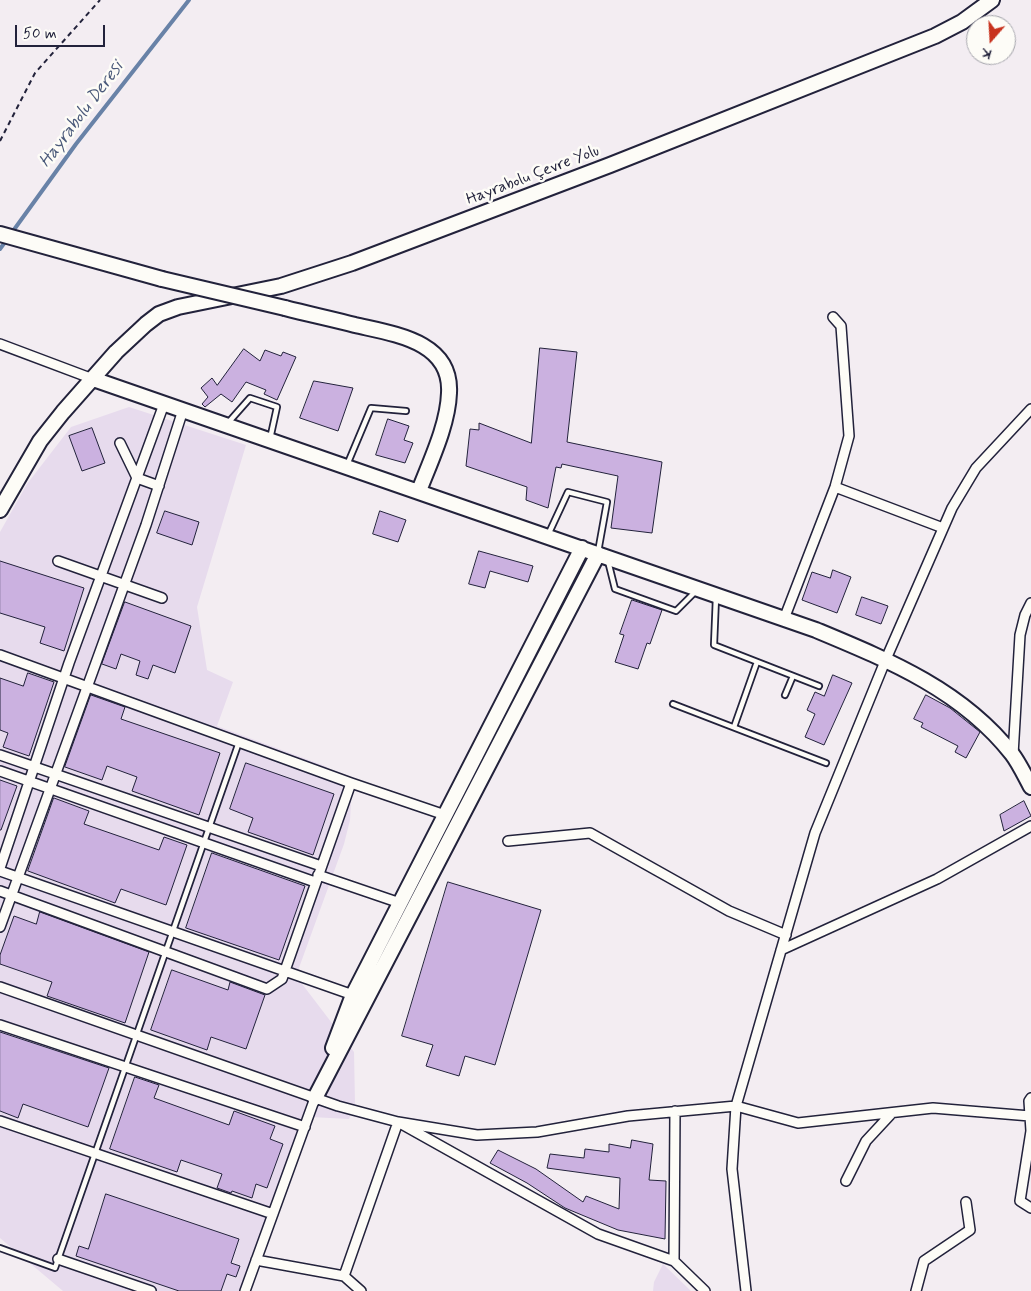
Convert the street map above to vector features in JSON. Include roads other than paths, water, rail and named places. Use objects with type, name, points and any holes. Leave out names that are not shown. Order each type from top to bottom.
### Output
[{"type":"main road","name":"Hayrabolu Çevre Yolu","points":[[0,510],[40,441],[63,412],[116,352],[159,314],[178,307],[281,286],[352,263],[431,234],[935,36],[962,22],[992,0]]},
{"type":"main road","points":[[0,234],[162,279],[397,335],[418,342],[442,362],[448,377],[448,405],[444,422],[419,491]]},
{"type":"main road","points":[[93,379],[816,630],[886,660],[933,685],[970,711],[994,733],[1013,755],[1031,787]]},
{"type":"main road","points":[[315,1098],[353,995],[582,548]]},
{"type":"main road","points":[[315,1098],[603,556]]},
{"type":"street","points":[[784,619],[835,487],[849,436],[841,326],[833,317]]},
{"type":"street","points":[[0,344],[93,379]]},
{"type":"street","points":[[164,404],[64,679],[0,869],[353,995]]},
{"type":"street","points":[[746,1291],[732,1169],[736,1106],[815,833],[886,660],[952,508],[976,468],[1031,409]]},
{"type":"street","points":[[0,927],[124,585],[159,486],[183,410]]},
{"type":"street","points":[[120,443],[137,478],[159,486]]},
{"type":"street","points":[[835,487],[943,528]]},
{"type":"street","points":[[58,562],[162,598]]},
{"type":"street","points":[[1013,755],[1020,635],[1025,615],[1031,603]]},
{"type":"street","points":[[0,656],[445,815]]},
{"type":"street","points":[[0,755],[209,828],[318,874],[400,903]]},
{"type":"street","points":[[0,771],[204,843],[318,874]]},
{"type":"street","points":[[0,891],[267,988],[282,978],[285,971],[351,783]]},
{"type":"street","points":[[781,950],[937,879],[1031,826]]},
{"type":"street","points":[[508,841],[590,833],[728,911],[786,935]]},
{"type":"street","points":[[0,987],[338,1106],[398,1122],[478,1134],[537,1132],[628,1116],[736,1106],[798,1123],[933,1108],[1030,1116]]},
{"type":"street","points":[[0,1025],[305,1127]]},
{"type":"street","points":[[245,1291],[315,1098]]},
{"type":"street","points":[[1031,1098],[1029,1102],[1031,1131],[1020,1201],[1031,1208]]},
{"type":"street","points":[[674,1261],[675,1111]]},
{"type":"street","points":[[846,1181],[866,1140],[892,1113]]},
{"type":"street","points":[[0,1122],[273,1214]]},
{"type":"street","points":[[398,1122],[598,1234],[674,1261],[705,1291]]},
{"type":"street","points":[[344,1276],[398,1122]]},
{"type":"street","points":[[916,1291],[924,1261],[970,1230],[966,1202]]},
{"type":"street","points":[[58,1259],[151,1291]]},
{"type":"street","points":[[256,1260],[344,1276],[361,1291]]},
{"type":"lane","points":[[226,425],[250,398],[277,407],[270,440]]},
{"type":"lane","points":[[346,466],[371,408],[406,410]]},
{"type":"lane","points":[[548,536],[568,492],[606,502],[603,556],[615,589],[676,611],[698,589]]},
{"type":"lane","points":[[716,595],[714,645],[819,686]]},
{"type":"lane","points":[[734,727],[757,662]]},
{"type":"lane","points":[[785,695],[793,676]]},
{"type":"lane","points":[[673,704],[826,763]]},
{"type":"lane","points":[[0,1248],[55,1268],[239,742]]},
{"type":"waterway","name":"Hayrabolu Deresi","points":[[0,249],[76,144],[189,0]]}]
